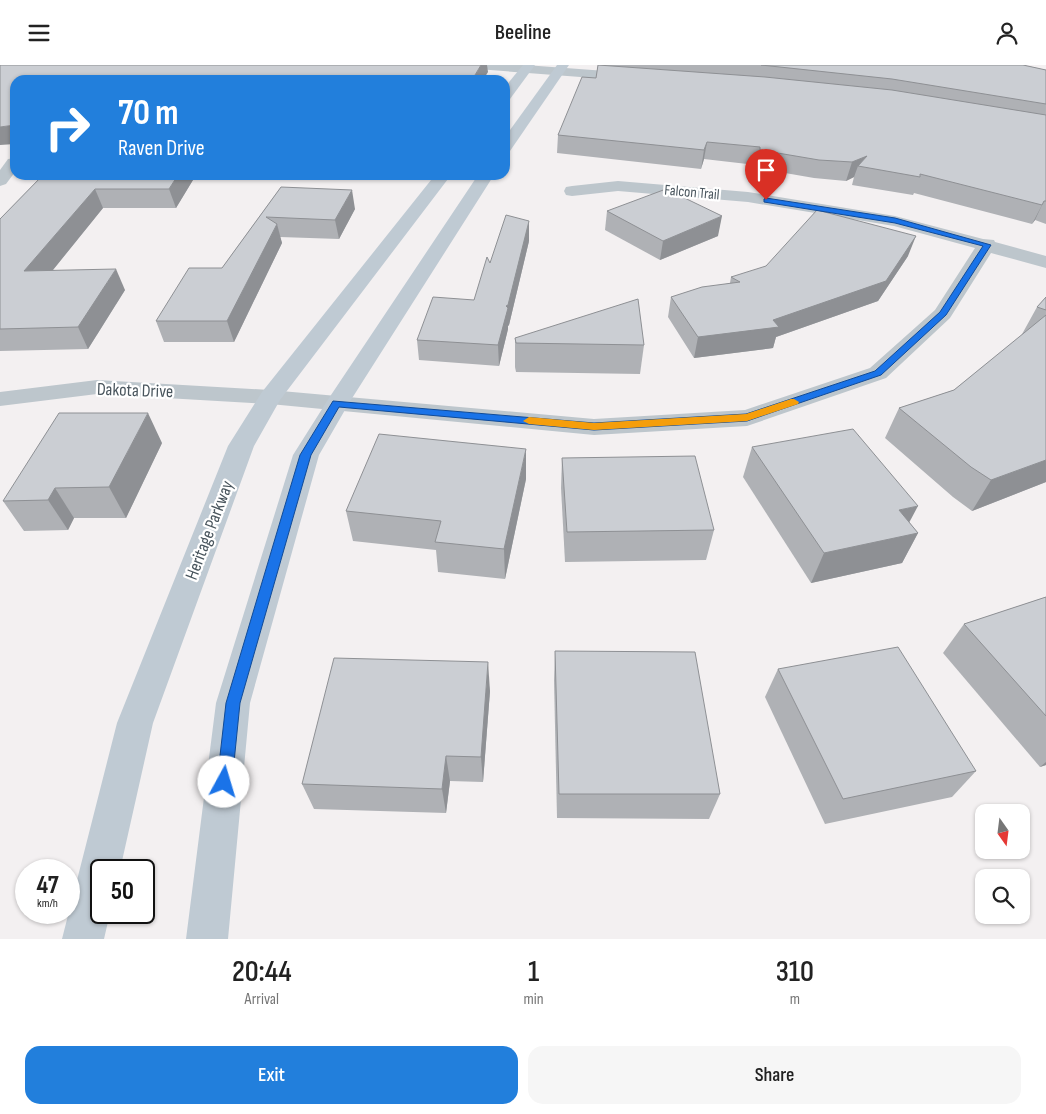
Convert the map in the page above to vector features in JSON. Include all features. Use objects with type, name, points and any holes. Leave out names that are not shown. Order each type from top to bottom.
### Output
[{"type":"main road","points":[[510,90],[528,67]]},
{"type":"main road","points":[[510,141],[562,68]]},
{"type":"main road","name":"Heritage Parkway","points":[[83,939],[135,723],[242,446],[270,397],[440,180]]},
{"type":"main road","points":[[207,939],[233,703],[306,455],[336,403],[483,180]]},
{"type":"street","points":[[478,65],[562,68],[647,78]]},
{"type":"street","points":[[0,181],[10,168]]},
{"type":"street","name":"Falcon Trail","points":[[572,191],[618,186],[748,197],[895,221],[1046,262]]},
{"type":"street","name":"Dakota Drive","points":[[0,399],[97,387],[270,397],[594,427],[747,418],[878,373],[943,314],[987,245]]},
{"type":"building","points":[[0,65],[481,65],[475,75],[10,75],[10,126],[0,127]]},
{"type":"building","points":[[598,65],[765,77],[892,90],[1046,115],[1046,201],[1042,205],[920,174],[920,177],[858,166],[867,156],[852,162],[819,160],[760,150],[760,147],[707,142],[704,150],[558,135],[582,77],[596,78]]},
{"type":"building","points":[[761,65],[1023,65],[1046,70],[1046,104],[892,79]]},
{"type":"building","points":[[38,180],[175,180],[169,189],[95,189],[24,271],[116,269],[78,327],[0,329],[0,219]]},
{"type":"building","points":[[281,187],[352,190],[335,220],[266,217],[277,224],[227,321],[156,321],[189,268],[222,268]]},
{"type":"building","points":[[666,189],[722,216],[663,241],[607,211]]},
{"type":"building","points":[[817,210],[916,236],[886,281],[773,320],[779,327],[698,337],[671,297],[702,287],[740,282],[731,277],[766,266]]},
{"type":"building","points":[[506,215],[529,221],[508,305],[506,306],[508,308],[498,345],[417,340],[433,297],[474,300],[487,257],[490,263]]},
{"type":"building","points":[[1046,297],[1046,310],[1037,307]]},
{"type":"building","points":[[638,299],[644,345],[516,343],[515,338]]},
{"type":"building","points":[[1046,315],[1046,460],[991,480],[971,467],[899,408],[954,390]]},
{"type":"building","points":[[59,413],[148,413],[109,487],[55,488],[48,500],[3,501]]},
{"type":"building","points":[[853,429],[918,506],[899,510],[918,533],[824,553],[752,447]]},
{"type":"building","points":[[379,434],[526,449],[504,549],[435,542],[441,521],[346,511]]},
{"type":"building","points":[[695,456],[714,530],[567,532],[562,458]]},
{"type":"building","points":[[1046,597],[1046,716],[964,624]]},
{"type":"building","points":[[898,647],[976,771],[843,799],[778,669]]},
{"type":"building","points":[[555,651],[695,652],[720,794],[559,794]]},
{"type":"building","points":[[334,658],[488,662],[481,757],[446,756],[442,789],[302,784]]},
{"type":"slow traffic","points":[[529,421],[594,427],[747,418],[794,402]]},
{"type":"route","points":[[224,782],[233,703],[306,455],[336,403],[594,427],[747,418],[878,373],[943,314],[987,245],[895,221],[766,200]]}]
